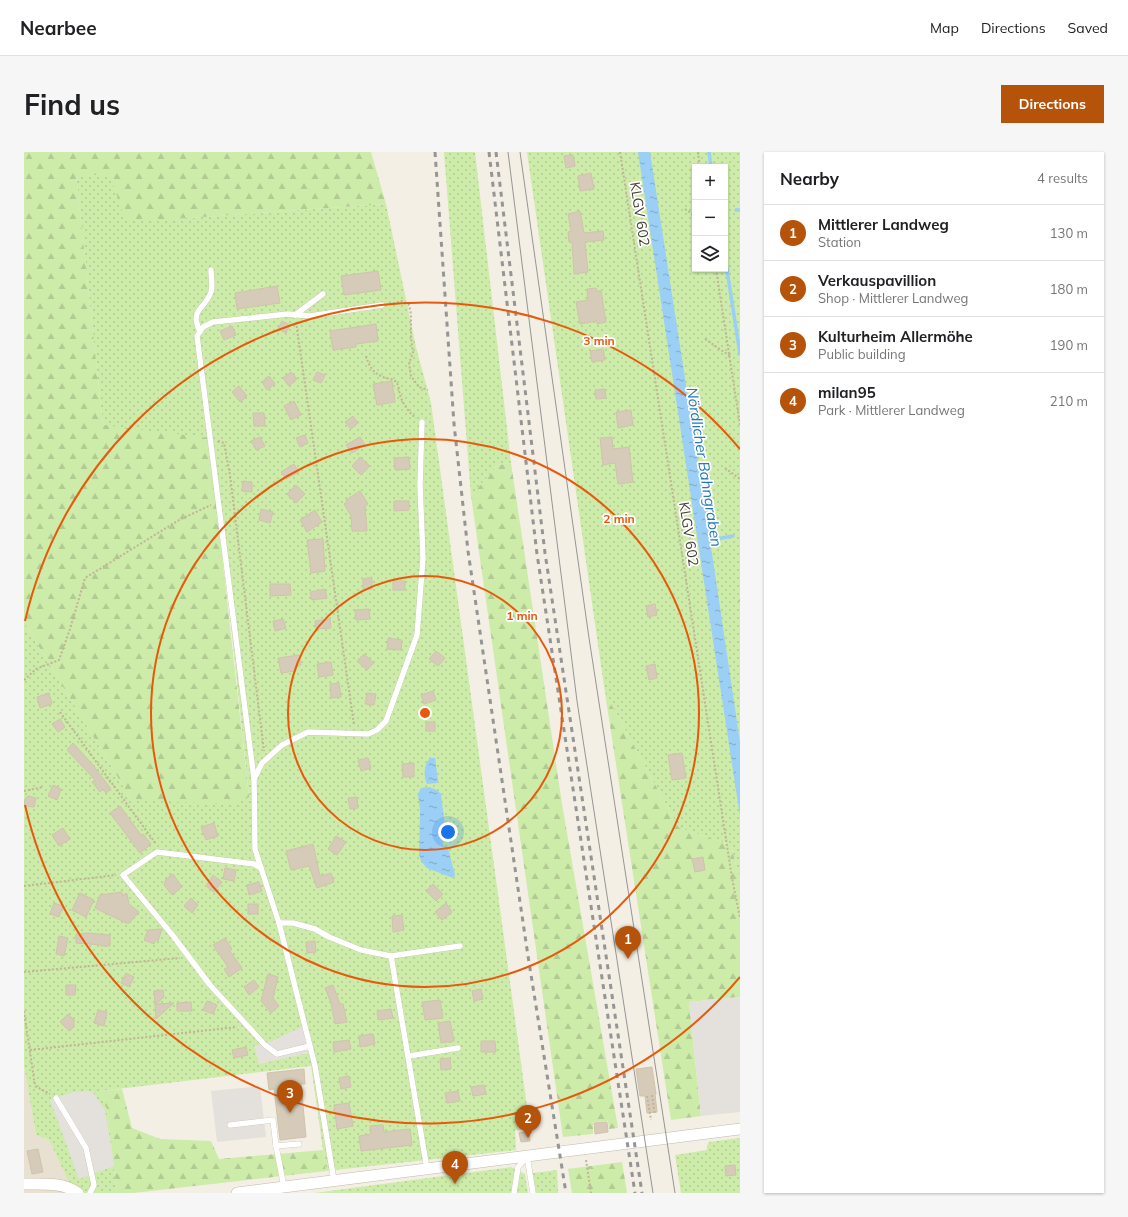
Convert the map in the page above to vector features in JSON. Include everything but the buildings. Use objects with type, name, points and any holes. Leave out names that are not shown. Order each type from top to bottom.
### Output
[{"type":"street","points":[[237,1193],[740,1129]]},
{"type":"street","points":[[24,1184],[51,1184],[67,1187],[78,1193]]},
{"type":"lane","points":[[200,332],[196,318],[197,313],[211,291],[211,270]]},
{"type":"lane","points":[[295,315],[323,294]]},
{"type":"lane","points":[[334,1181],[316,1066],[278,923],[255,849],[254,779],[197,336],[203,327],[213,322],[288,314],[310,316],[382,305]]},
{"type":"lane","points":[[254,779],[262,763],[282,745],[308,732],[368,734],[377,730],[386,721],[417,635],[423,558],[420,485],[422,422]]},
{"type":"lane","points":[[261,868],[254,864],[157,852],[123,875],[210,985],[265,1045],[276,1054],[310,1046]]},
{"type":"lane","points":[[278,923],[293,923],[316,929],[329,937],[361,950],[391,956],[460,946]]},
{"type":"lane","points":[[391,956],[427,1169]]},
{"type":"lane","points":[[409,1056],[458,1048]]},
{"type":"lane","points":[[56,1098],[86,1148],[94,1185],[90,1193]]},
{"type":"lane","points":[[230,1125],[273,1120],[276,1146],[284,1187]]},
{"type":"lane","points":[[276,1146],[299,1144]]},
{"type":"lane","points":[[514,1193],[518,1167],[527,1156]]},
{"type":"lane","points":[[527,1156],[533,1193]]},
{"type":"path","name":"KLGV 602","points":[[620,152],[732,878],[740,918]]},
{"type":"path","points":[[698,152],[700,164]]},
{"type":"path","points":[[685,209],[692,214]]},
{"type":"path","points":[[716,272],[740,425]]},
{"type":"path","points":[[382,305],[402,301],[409,305],[411,314],[411,338],[413,352],[409,363],[411,376],[419,387],[428,390]]},
{"type":"path","points":[[295,315],[355,734]]},
{"type":"path","points":[[705,339],[730,356]]},
{"type":"path","points":[[366,356],[368,365],[374,372],[383,377],[393,379],[397,383],[401,398],[407,408],[413,416],[422,422]]},
{"type":"path","points":[[210,440],[224,443],[230,475],[265,760]]},
{"type":"path","points":[[725,468],[740,479]]},
{"type":"path","points":[[24,680],[36,669],[59,660],[85,578],[179,520],[218,502]]},
{"type":"path","points":[[60,712],[162,853]]},
{"type":"path","points":[[24,791],[43,787]]},
{"type":"path","points":[[24,886],[123,875]]},
{"type":"path","points":[[24,972],[189,958]]},
{"type":"path","points":[[24,1011],[35,1086],[56,1098]]},
{"type":"path","points":[[30,1050],[248,1026]]},
{"type":"path","points":[[652,1095],[655,1115]]},
{"type":"path","points":[[647,1096],[651,1120]]},
{"type":"path","points":[[587,1170],[591,1193]]},
{"type":"shaded area","points":[[740,997],[740,1112],[701,1116],[689,1002]]},
{"type":"shaded area","points":[[303,1026],[309,1053],[259,1064],[254,1046],[270,1042]]},
{"type":"shaded area","points":[[24,1066],[36,1135],[49,1140],[74,1193],[24,1193]]},
{"type":"shaded area","points":[[260,1086],[266,1137],[217,1142],[211,1091]]},
{"type":"shaded area","points":[[92,1091],[105,1110],[114,1166],[79,1179],[50,1100],[73,1092]]},
{"type":"green space","points":[[24,152],[371,152],[386,204],[174,219],[125,219],[110,175],[76,175],[103,425],[209,438],[249,797],[232,805],[131,799],[24,622]]},
{"type":"green space","points":[[444,152],[475,152],[511,463],[498,465],[471,496]]},
{"type":"green space","points":[[527,152],[740,152],[740,881],[731,845],[679,828],[605,693]]},
{"type":"green space","points":[[76,175],[110,175],[174,219],[386,204],[416,347],[431,403],[530,1129],[515,1130],[516,1150],[326,1171],[311,1066],[101,1091],[101,1096],[107,1109],[117,1193],[74,1193],[49,1140],[36,1135],[24,1066],[24,622],[131,799],[249,797],[218,502],[103,425]]},
{"type":"green space","points":[[511,463],[562,804],[618,1128],[609,1129],[608,1121],[593,1122],[593,1134],[563,1137],[471,496],[498,465]]},
{"type":"green space","points":[[605,693],[679,828],[731,845],[740,881],[740,997],[689,1002],[701,1116],[671,1120]]},
{"type":"green space","points":[[122,1089],[132,1128],[160,1139],[211,1141],[219,1159],[323,1150],[326,1171],[133,1193],[117,1193],[107,1109],[101,1096],[101,1091]]},
{"type":"green space","points":[[740,1138],[740,1193],[681,1193],[675,1155],[707,1150],[709,1142]]},
{"type":"green space","points":[[622,1162],[627,1193],[572,1193],[568,1169]]},
{"type":"green space","points":[[511,1167],[525,1174],[528,1193],[314,1193]]},
{"type":"green space","points":[[557,1170],[558,1193],[536,1193],[533,1173]]},
{"type":"water","points":[[638,152],[650,152],[710,540],[740,742],[740,816]]},
{"type":"water","points":[[430,758],[435,758],[438,780],[437,783],[427,784],[425,770],[426,764]]},
{"type":"water","points":[[429,787],[437,790],[441,794],[445,827],[441,834],[443,846],[448,848],[455,875],[453,878],[427,868],[421,861],[419,854],[420,810],[418,794],[421,788]]},
{"type":"waterway","points":[[709,152],[711,164]]},
{"type":"waterway","points":[[727,272],[740,354]]},
{"type":"waterway","name":"Nördlicher Bahngraben","points":[[706,541],[733,536]]},
{"type":"tram line","points":[[508,152],[577,701],[653,1193]]},
{"type":"tram line","points":[[520,152],[589,638],[675,1193]]},
{"type":"railway","points":[[435,152],[454,424],[468,551],[528,956],[566,1193]]},
{"type":"railway","points":[[489,152],[537,554],[635,1193]]},
{"type":"railway","points":[[496,152],[545,553],[642,1193]]},
{"type":"place","name":"Mittlerer Landweg","points":[[628,959]]},
{"type":"place","name":"Kulturheim Allermöhe","points":[[290,1113]]},
{"type":"place","name":"Verkauspavillion","points":[[528,1138]]},
{"type":"place","name":"milan95","points":[[455,1184]]}]
